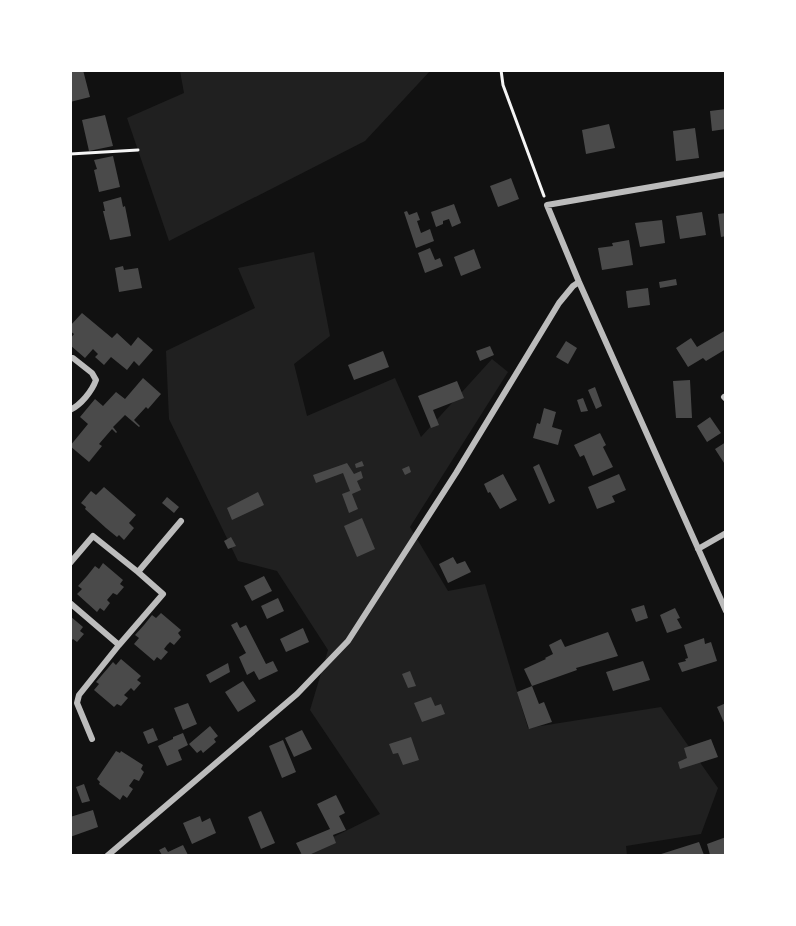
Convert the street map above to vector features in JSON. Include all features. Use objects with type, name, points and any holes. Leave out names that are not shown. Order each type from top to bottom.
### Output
[{"type":"street","points":[[726,174],[547,205],[726,611]]},
{"type":"street","points":[[107,855],[297,694],[348,640],[456,473],[559,303],[579,282]]},
{"type":"street","points":[[70,358],[92,373],[96,380],[93,388],[75,408],[70,410]]},
{"type":"street","points":[[138,572],[181,521]]},
{"type":"street","points":[[698,549],[726,533]]},
{"type":"street","points":[[70,563],[93,537],[163,594],[79,695],[77,703],[92,739]]},
{"type":"street","points":[[70,603],[119,645]]},
{"type":"path","points":[[501,70],[503,85],[547,205]]},
{"type":"path","points":[[70,154],[138,150]]},
{"type":"shaded area","points":[[180,71],[430,71],[365,141],[169,241],[127,118],[184,93]]},
{"type":"shaded area","points":[[314,252],[330,336],[294,364],[307,416],[395,378],[421,437],[492,359],[508,372],[410,527],[448,591],[485,584],[528,728],[661,707],[718,788],[701,834],[626,846],[627,855],[297,855],[380,814],[310,710],[328,650],[277,571],[238,561],[169,419],[166,351],[255,308],[238,268]]},
{"type":"building","points":[[70,70],[83,70],[90,97],[70,102]]},
{"type":"building","points":[[726,109],[726,129],[712,131],[710,111]]},
{"type":"building","points":[[105,115],[113,146],[89,151],[82,120]]},
{"type":"building","points":[[609,124],[615,148],[586,154],[582,130]]},
{"type":"building","points":[[695,128],[699,158],[676,161],[673,131]]},
{"type":"building","points":[[113,156],[120,187],[99,192],[94,160]]},
{"type":"building","points":[[511,178],[519,199],[498,207],[490,186]]},
{"type":"building","points":[[121,197],[131,236],[110,240],[103,202]]},
{"type":"building","points":[[454,204],[461,223],[452,227],[449,219],[436,227],[431,212]]},
{"type":"building","points":[[407,211],[409,215],[417,212],[421,233],[430,229],[434,241],[416,248],[404,212]]},
{"type":"building","points":[[702,212],[706,235],[680,239],[676,216]]},
{"type":"building","points":[[726,213],[726,236],[721,237],[718,214]]},
{"type":"building","points":[[662,220],[665,243],[640,247],[635,223]]},
{"type":"building","points":[[629,240],[633,265],[602,270],[598,248],[613,246],[612,243]]},
{"type":"building","points":[[430,248],[435,260],[440,258],[443,266],[425,273],[418,253]]},
{"type":"building","points":[[474,249],[481,268],[461,276],[454,257]]},
{"type":"building","points":[[123,266],[124,270],[138,268],[142,288],[119,292],[115,268]]},
{"type":"building","points":[[676,279],[677,285],[660,288],[659,282]]},
{"type":"building","points":[[648,288],[650,305],[628,308],[626,291]]},
{"type":"building","points":[[82,313],[112,338],[117,333],[131,346],[138,337],[153,350],[139,366],[134,361],[127,370],[111,357],[104,365],[95,357],[98,354],[93,349],[85,358],[70,345],[70,339],[74,334],[70,331],[70,326]]},
{"type":"building","points":[[726,330],[726,349],[706,361],[703,358],[688,367],[676,348],[691,338],[697,347]]},
{"type":"building","points":[[566,341],[577,348],[568,364],[556,357]]},
{"type":"building","points":[[490,346],[494,355],[480,361],[476,351]]},
{"type":"building","points":[[383,351],[389,367],[354,380],[348,365]]},
{"type":"building","points":[[143,378],[161,394],[134,420],[139,427],[125,415],[113,427],[117,432],[112,429],[99,444],[102,446],[89,462],[70,446],[88,424],[80,417],[95,399],[103,406],[116,392],[125,399]]},
{"type":"building","points":[[690,380],[692,418],[676,418],[673,381]]},
{"type":"building","points":[[457,381],[464,398],[433,410],[439,425],[431,428],[418,396]]},
{"type":"building","points":[[595,387],[602,406],[596,409],[588,390]]},
{"type":"building","points":[[583,398],[588,411],[581,412],[577,400]]},
{"type":"building","points":[[544,408],[556,412],[552,427],[562,430],[558,445],[533,438]]},
{"type":"building","points":[[710,417],[721,433],[707,442],[697,426]]},
{"type":"building","points":[[600,433],[606,445],[603,447],[613,467],[593,476],[584,455],[580,457],[574,445]]},
{"type":"building","points":[[726,442],[726,466],[715,449]]},
{"type":"building","points":[[362,461],[364,466],[356,468],[355,464]]},
{"type":"building","points":[[347,463],[354,474],[361,471],[363,478],[357,481],[361,490],[352,494],[358,509],[349,513],[342,494],[350,491],[343,473],[316,483],[313,475]]},
{"type":"building","points":[[539,464],[555,501],[549,504],[533,467]]},
{"type":"building","points":[[409,466],[411,472],[405,475],[402,469]]},
{"type":"building","points":[[503,474],[517,500],[500,509],[484,484]]},
{"type":"building","points":[[619,474],[626,490],[612,496],[615,502],[597,509],[588,487]]},
{"type":"building","points":[[104,487],[136,515],[129,523],[134,528],[124,540],[106,528],[81,503],[91,491],[96,495]]},
{"type":"building","points":[[258,492],[264,505],[232,520],[227,508]]},
{"type":"building","points":[[167,497],[179,507],[174,513],[162,503]]},
{"type":"building","points":[[362,518],[375,549],[357,557],[344,526]]},
{"type":"building","points":[[231,537],[236,546],[228,549],[224,541]]},
{"type":"building","points":[[453,557],[457,564],[465,561],[471,572],[448,583],[439,564]]},
{"type":"building","points":[[103,563],[123,580],[120,584],[124,587],[117,595],[113,593],[107,600],[110,603],[104,611],[100,608],[97,612],[77,594],[82,589],[78,586],[95,566],[99,569]]},
{"type":"building","points":[[264,576],[272,591],[252,601],[244,586]]},
{"type":"building","points":[[278,598],[284,611],[267,619],[261,606]]},
{"type":"building","points":[[644,605],[648,618],[636,622],[631,609]]},
{"type":"building","points":[[675,608],[682,628],[667,633],[660,615]]},
{"type":"building","points":[[161,613],[181,630],[178,633],[181,637],[174,645],[170,642],[167,645],[164,649],[168,652],[161,660],[157,657],[154,661],[134,644],[139,638],[135,635],[152,615],[156,618]]},
{"type":"building","points":[[70,616],[83,627],[80,631],[84,634],[77,642],[73,639],[70,642]]},
{"type":"building","points":[[237,622],[240,628],[246,625],[266,664],[273,661],[278,671],[259,680],[254,671],[247,675],[239,657],[246,653],[231,625]]},
{"type":"building","points":[[303,628],[309,642],[286,652],[280,639]]},
{"type":"building","points":[[608,632],[618,656],[576,668],[577,670],[532,686],[524,669],[553,654],[549,645],[561,639],[565,647]]},
{"type":"building","points":[[704,638],[705,644],[711,642],[717,661],[682,672],[678,663],[688,658],[684,645]]},
{"type":"building","points":[[121,659],[141,676],[137,680],[141,683],[134,691],[131,688],[124,695],[128,698],[121,706],[117,704],[114,707],[94,690],[99,684],[96,682],[113,662],[116,665]]},
{"type":"building","points":[[643,661],[650,680],[613,691],[606,672]]},
{"type":"building","points":[[228,663],[230,672],[210,683],[206,675]]},
{"type":"building","points":[[410,671],[416,686],[408,688],[402,674]]},
{"type":"building","points":[[243,681],[256,701],[238,712],[225,692]]},
{"type":"building","points":[[532,686],[539,704],[544,702],[552,722],[529,729],[517,692]]},
{"type":"building","points":[[431,697],[435,706],[441,704],[445,714],[422,722],[414,703]]},
{"type":"building","points":[[188,703],[197,724],[183,730],[174,708]]},
{"type":"building","points":[[726,703],[726,727],[717,707]]},
{"type":"building","points":[[210,726],[218,736],[214,739],[216,742],[203,753],[201,750],[197,753],[189,744]]},
{"type":"building","points":[[153,728],[158,740],[148,744],[143,732]]},
{"type":"building","points":[[302,730],[312,749],[294,757],[285,738]]},
{"type":"building","points":[[183,733],[188,745],[178,750],[182,760],[167,766],[158,746]]},
{"type":"building","points":[[411,737],[419,760],[403,765],[398,753],[393,754],[389,744]]},
{"type":"building","points":[[711,739],[718,757],[680,769],[678,762],[687,758],[684,748]]},
{"type":"building","points":[[283,740],[296,772],[282,778],[269,746]]},
{"type":"building","points":[[116,751],[120,753],[121,751],[143,765],[141,769],[144,772],[139,781],[134,779],[129,786],[133,789],[127,798],[123,795],[120,800],[99,784],[97,779]]},
{"type":"building","points":[[84,784],[90,801],[82,803],[76,787]]},
{"type":"building","points":[[336,795],[345,813],[339,816],[346,830],[333,835],[336,843],[309,855],[302,855],[296,843],[330,829],[317,804]]},
{"type":"building","points":[[93,810],[98,827],[70,837],[70,817]]},
{"type":"building","points":[[261,811],[275,843],[261,849],[248,817]]},
{"type":"building","points":[[200,816],[202,822],[210,818],[216,833],[192,844],[183,823]]},
{"type":"building","points":[[726,837],[726,855],[710,855],[707,844]]},
{"type":"building","points":[[699,842],[704,855],[658,855]]},
{"type":"building","points":[[183,845],[188,855],[162,855],[159,850],[165,847],[168,852]]}]
